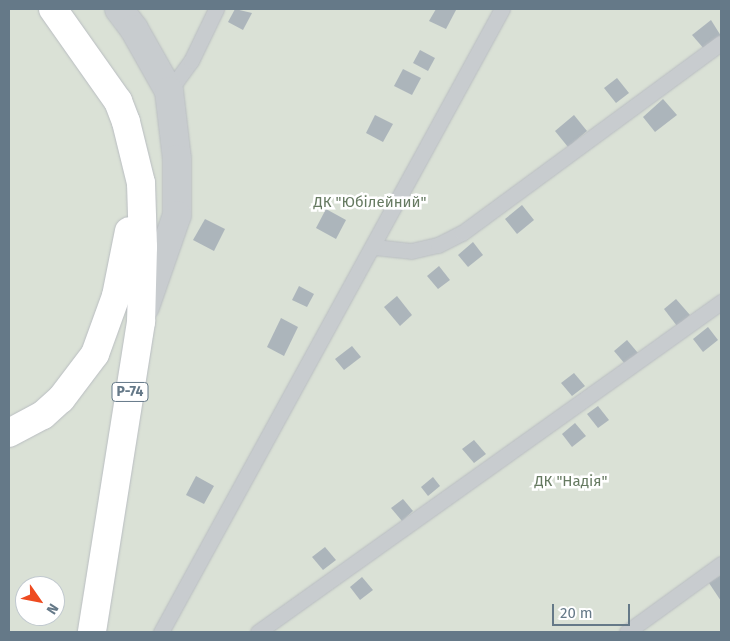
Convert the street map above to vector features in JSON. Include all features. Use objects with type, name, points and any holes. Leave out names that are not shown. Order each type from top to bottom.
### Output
[{"type":"main road","name":"Р-74","points":[[53,9],[118,101],[134,150],[140,183],[142,223],[140,322],[92,632]]},
{"type":"main road","points":[[9,433],[43,414],[62,399],[95,354],[116,296],[128,243],[134,150]]},
{"type":"street","points":[[119,9],[134,29],[169,91],[177,159],[177,215],[140,322]]},
{"type":"lane","points":[[169,91],[191,61],[216,9]]},
{"type":"lane","points":[[161,632],[374,247],[502,9]]},
{"type":"lane","points":[[374,247],[412,251],[438,245],[462,233],[721,43]]},
{"type":"lane","points":[[258,632],[721,302]]},
{"type":"lane","points":[[627,632],[721,564]]},
{"type":"green space","points":[[9,9],[721,9],[721,632],[9,632]]},
{"type":"building","points":[[235,9],[252,13],[243,30],[228,22]]},
{"type":"building","points":[[436,9],[456,10],[446,29],[429,21]]},
{"type":"building","points":[[711,20],[721,36],[705,50],[692,35]]},
{"type":"building","points":[[420,50],[435,58],[428,71],[413,63]]},
{"type":"building","points":[[403,69],[421,78],[412,95],[394,86]]},
{"type":"building","points":[[617,78],[629,93],[616,103],[604,88]]},
{"type":"building","points":[[663,99],[677,115],[655,132],[643,117]]},
{"type":"building","points":[[375,115],[393,124],[383,142],[366,133]]},
{"type":"building","points":[[574,115],[587,131],[568,147],[555,131]]},
{"type":"building","points":[[522,205],[534,220],[517,234],[505,219]]},
{"type":"building","points":[[326,209],[346,220],[336,239],[316,228]]},
{"type":"building","points":[[205,219],[225,229],[214,251],[193,240]]},
{"type":"building","points":[[473,242],[483,255],[468,267],[458,255]]},
{"type":"building","points":[[439,266],[450,280],[438,289],[427,276]]},
{"type":"building","points":[[299,286],[314,294],[307,307],[292,300]]},
{"type":"building","points":[[397,296],[412,315],[400,326],[384,307]]},
{"type":"building","points":[[676,299],[690,315],[677,326],[664,309]]},
{"type":"building","points":[[281,318],[298,327],[284,356],[267,347]]},
{"type":"building","points":[[708,327],[718,340],[703,352],[693,339]]},
{"type":"building","points":[[627,340],[638,353],[625,364],[614,351]]},
{"type":"building","points":[[352,346],[361,357],[344,370],[335,359]]},
{"type":"building","points":[[574,373],[585,386],[572,396],[561,383]]},
{"type":"building","points":[[598,406],[609,420],[598,428],[587,414]]},
{"type":"building","points":[[575,423],[586,436],[572,447],[562,434]]},
{"type":"building","points":[[474,440],[486,454],[474,463],[462,449]]},
{"type":"building","points":[[196,476],[214,486],[204,504],[186,495]]},
{"type":"building","points":[[433,477],[440,486],[428,496],[421,487]]},
{"type":"building","points":[[403,499],[413,511],[402,521],[391,508]]},
{"type":"building","points":[[325,547],[336,560],[323,570],[312,557]]},
{"type":"building","points":[[721,575],[721,601],[709,583]]},
{"type":"building","points":[[362,577],[373,590],[360,600],[350,587]]},
{"type":"park label","name":"ДК \"Юбілейний\"","points":[[370,203]]},
{"type":"park label","name":"ДК \"Надія\"","points":[[571,482]]}]
